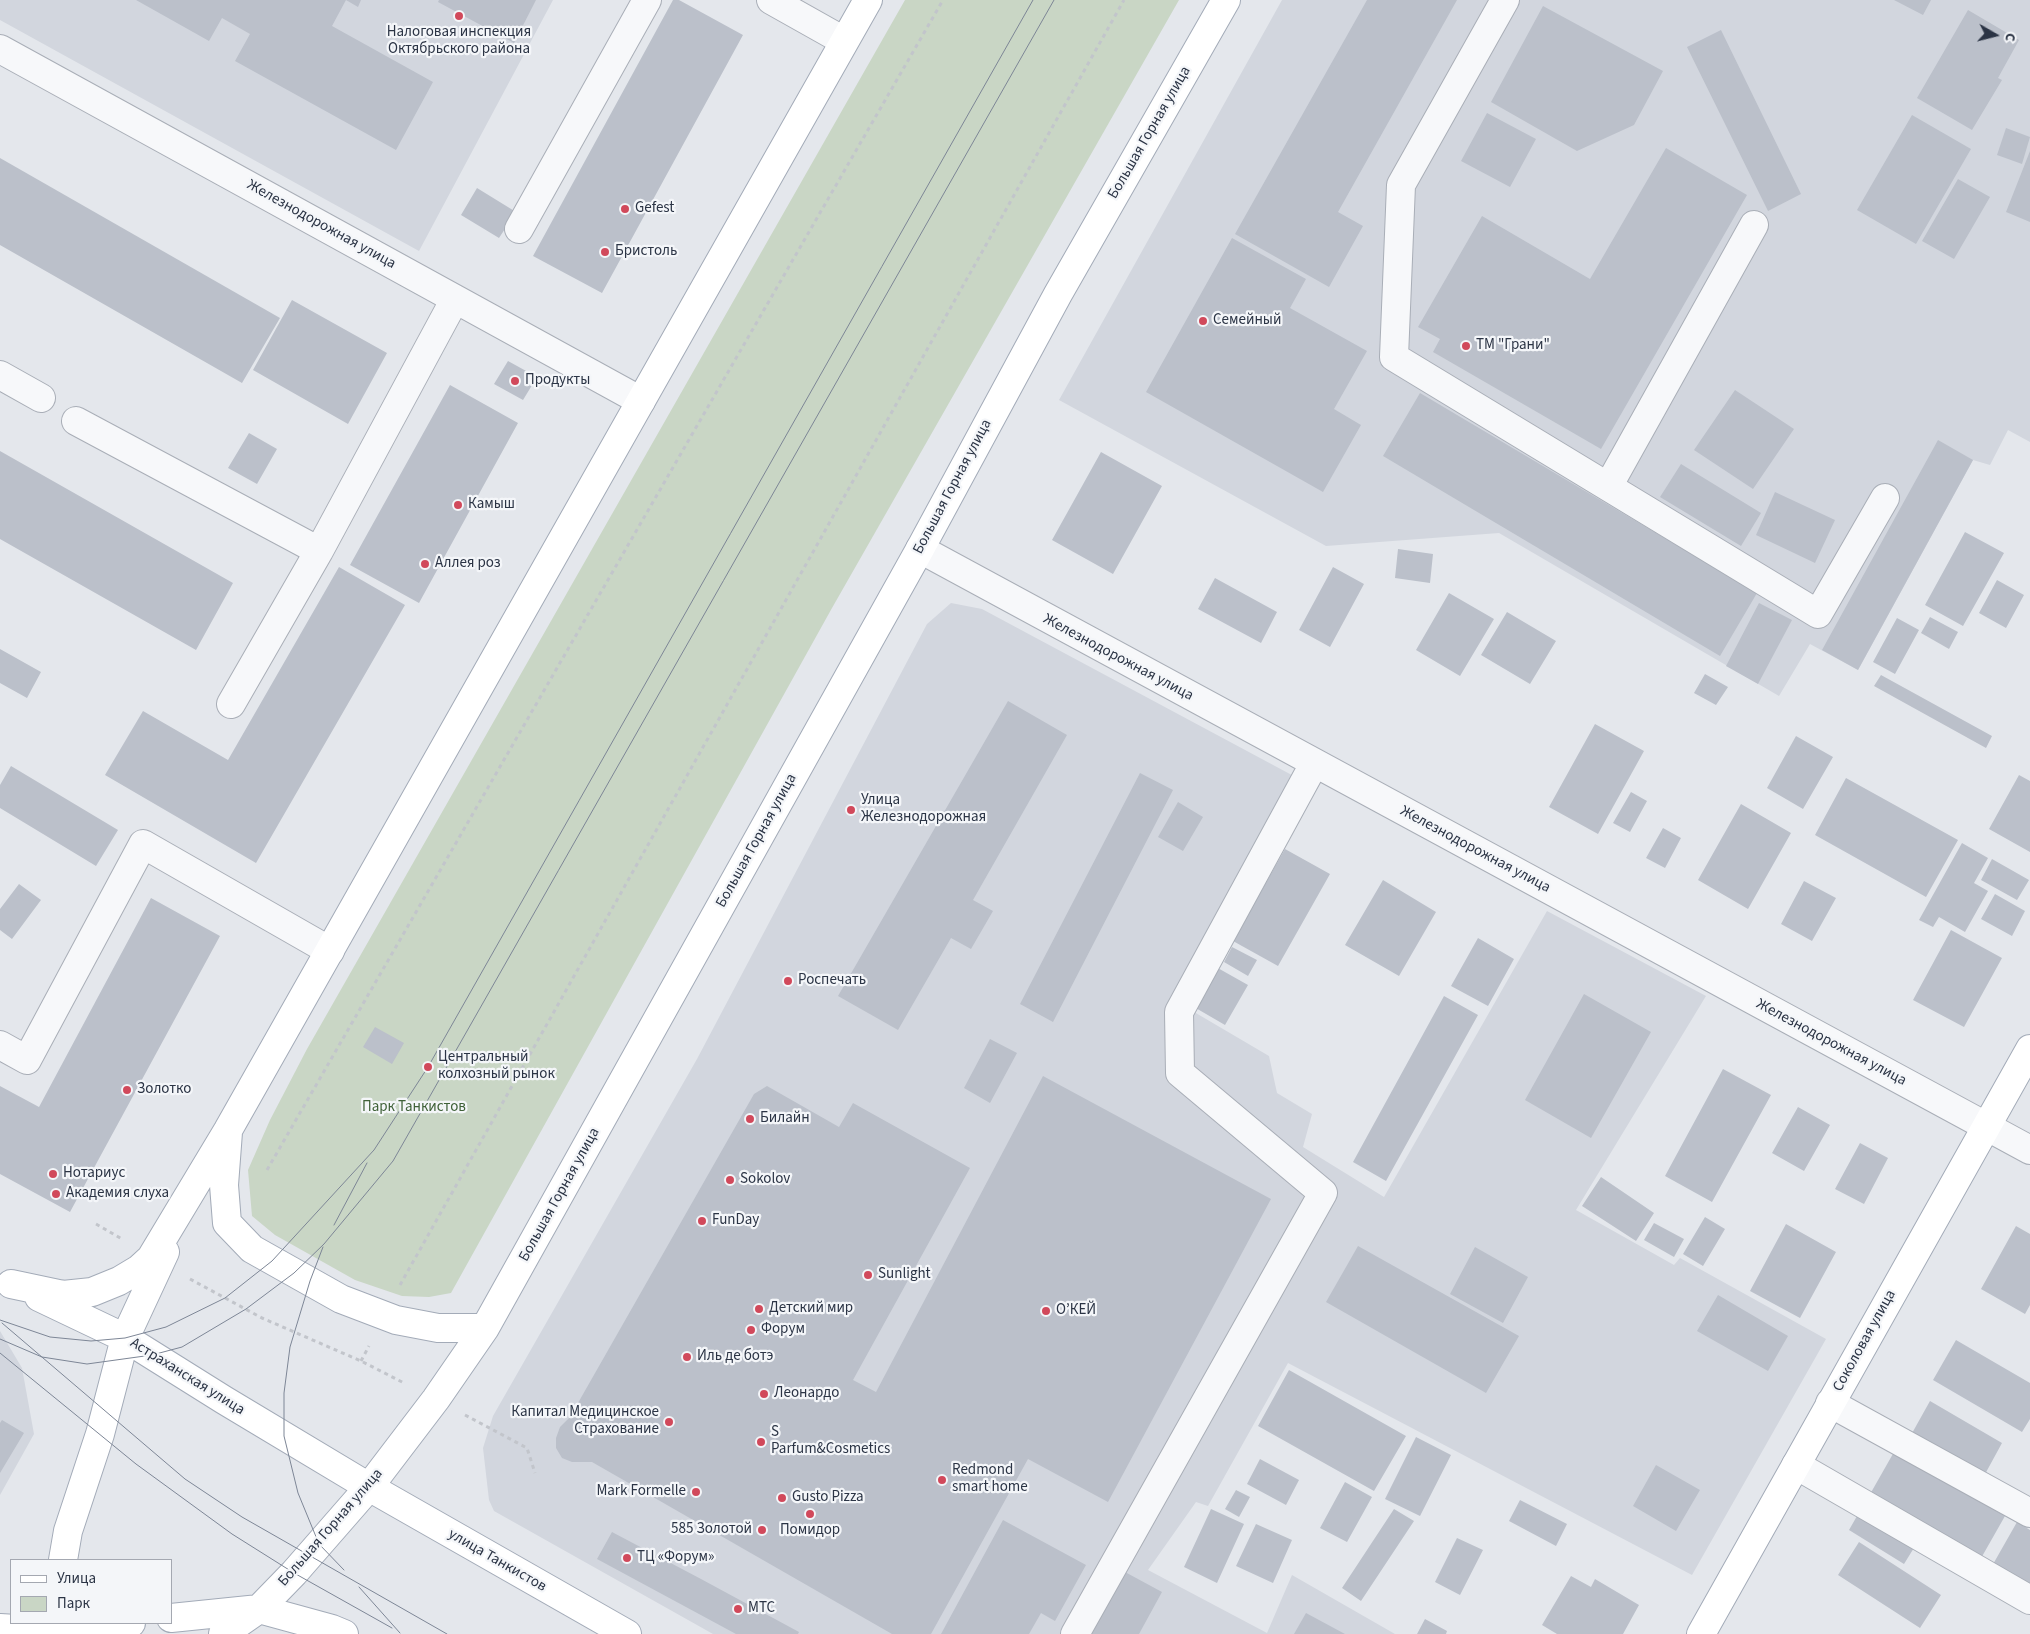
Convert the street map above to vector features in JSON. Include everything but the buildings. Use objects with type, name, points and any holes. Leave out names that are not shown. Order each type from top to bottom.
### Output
[{"type":"main road","points":[[63,1559],[68,1532],[100,1434],[125,1338],[155,1260],[208,1162],[330,951],[868,0]]},
{"type":"main road","name":"Большая Горная улица","points":[[222,1634],[260,1609],[369,1487],[436,1399],[485,1328],[920,550],[1062,286],[1226,0]]},
{"type":"main road","name":"Соколовая улица","points":[[1701,1634],[2030,1049]]},
{"type":"main road","points":[[228,1130],[224,1185],[227,1223],[252,1249],[341,1299],[396,1320],[438,1328],[485,1328]]},
{"type":"main road","points":[[6,1281],[63,1295],[92,1292],[119,1281],[155,1260]]},
{"type":"main road","name":"Астраханская улица","points":[[6,1281],[125,1338],[369,1487]]},
{"type":"main road","name":"улица Танкистов","points":[[369,1487],[627,1634]]},
{"type":"main road","points":[[172,1618],[260,1609],[332,1628],[344,1634]]},
{"type":"main road","points":[[0,1628],[50,1629],[118,1624]]},
{"type":"street","points":[[519,228],[647,0]]},
{"type":"street","points":[[771,0],[844,41]]},
{"type":"street","points":[[1505,0],[1401,185],[1394,357],[1609,485],[1818,614],[1884,498]]},
{"type":"street","name":"Железнодорожная улица","points":[[0,49],[641,401]]},
{"type":"street","points":[[1609,485],[1754,225]]},
{"type":"street","points":[[231,704],[319,551],[455,299]]},
{"type":"street","points":[[0,375],[41,398]]},
{"type":"street","points":[[76,421],[319,551]]},
{"type":"street","name":"Железнодорожная улица","points":[[920,550],[2030,1150]]},
{"type":"street","points":[[1075,1634],[1324,1193],[1180,1073],[1179,1012],[1314,764]]},
{"type":"street","points":[[0,1045],[27,1060],[143,844],[330,951]]},
{"type":"street","points":[[1830,1403],[2030,1513]]},
{"type":"street","points":[[1796,1465],[2030,1600]]},
{"type":"path","points":[[267,1170],[943,0]]},
{"type":"path","points":[[361,1361],[384,1315],[1124,0]]},
{"type":"path","points":[[96,1224],[155,1260],[262,1318],[361,1361],[527,1448],[535,1473]]},
{"type":"shaded area","points":[[0,0],[553,0],[419,251],[0,20]]},
{"type":"shaded area","points":[[1282,0],[2030,0],[2030,442],[2008,430],[1990,465],[1973,460],[1858,670],[1810,644],[1779,696],[1499,533],[1326,546],[1059,400]]},
{"type":"shaded area","points":[[951,603],[982,609],[1316,788],[1189,1009],[1269,1056],[1277,1093],[1312,1114],[1303,1147],[1384,1197],[1547,911],[1706,996],[1576,1210],[1674,1265],[1680,1258],[1826,1339],[1692,1575],[1288,1363],[1208,1506],[1196,1502],[1148,1570],[1267,1633],[1292,1575],[1395,1634],[713,1634],[494,1511],[489,1500],[483,1448],[493,1416],[697,1059],[927,624]]},
{"type":"shaded area","points":[[0,1331],[22,1368],[34,1434],[0,1495]]},
{"type":"green space","name":"Парк Танкистов","points":[[905,0],[1179,0],[832,608],[451,1293],[429,1297],[402,1296],[355,1280],[275,1235],[252,1216],[248,1170],[270,1120],[307,1049]]},
{"type":"tram line","points":[[0,1320],[50,1337],[91,1341],[125,1338],[166,1327],[225,1298],[272,1261],[374,1150],[428,1067],[1033,0]]},
{"type":"tram line","points":[[0,1339],[42,1357],[87,1364],[152,1355],[182,1347],[246,1309],[294,1273],[324,1244],[393,1161],[1054,0]]},
{"type":"tram line","points":[[334,1225],[367,1163]]},
{"type":"tram line","points":[[323,1247],[310,1281],[290,1347],[284,1393],[284,1436],[298,1493],[319,1544],[344,1570]]},
{"type":"tram line","points":[[2,1323],[185,1479],[242,1517],[447,1634]]},
{"type":"tram line","points":[[0,1353],[136,1464],[232,1534],[294,1573],[392,1628]]},
{"type":"tram line","points":[[359,1587],[400,1633]]},
{"type":"place","name":"Налоговая инспекция Октябрьского района","points":[[459,16]]},
{"type":"place","name":"Gefest","points":[[625,209]]},
{"type":"place","name":"Бристоль","points":[[605,252]]},
{"type":"place","name":"Семейный","points":[[1203,321]]},
{"type":"place","name":"ТМ \"Грани\"","points":[[1466,346]]},
{"type":"place","name":"Продукты","points":[[515,381]]},
{"type":"place","name":"Камыш","points":[[458,505]]},
{"type":"place","name":"Аллея роз","points":[[425,564]]},
{"type":"place","name":"Улица Железнодорожная","points":[[851,810]]},
{"type":"place","name":"Роспечать","points":[[788,981]]},
{"type":"place","name":"Центральный колхозный рынок","points":[[428,1067]]},
{"type":"place","name":"Золотко","points":[[127,1090]]},
{"type":"place","name":"Билайн","points":[[750,1119]]},
{"type":"place","name":"Нотариус","points":[[53,1174]]},
{"type":"place","name":"Sokolov","points":[[730,1180]]},
{"type":"place","name":"Академия слуха","points":[[56,1194]]},
{"type":"place","name":"FunDay","points":[[702,1221]]},
{"type":"place","name":"Sunlight","points":[[868,1275]]},
{"type":"place","name":"Детский мир","points":[[759,1309]]},
{"type":"place","name":"О’КЕЙ","points":[[1046,1311]]},
{"type":"place","name":"Форум","points":[[751,1330]]},
{"type":"place","name":"Иль де ботэ","points":[[687,1357]]},
{"type":"place","name":"Леонардо","points":[[764,1394]]},
{"type":"place","name":"Капитал Медицинское Страхование","points":[[669,1422]]},
{"type":"place","name":"S Parfum&Cosmetics","points":[[761,1442]]},
{"type":"place","name":"Redmond smart home","points":[[942,1480]]},
{"type":"place","name":"Mark Formelle","points":[[696,1492]]},
{"type":"place","name":"Gusto Pizza","points":[[782,1498]]},
{"type":"place","name":"Помидор","points":[[810,1514]]},
{"type":"place","name":"585 Золотой","points":[[762,1530]]},
{"type":"place","name":"ТЦ «Форум»","points":[[627,1558]]},
{"type":"place","name":"МТС","points":[[738,1609]]}]
